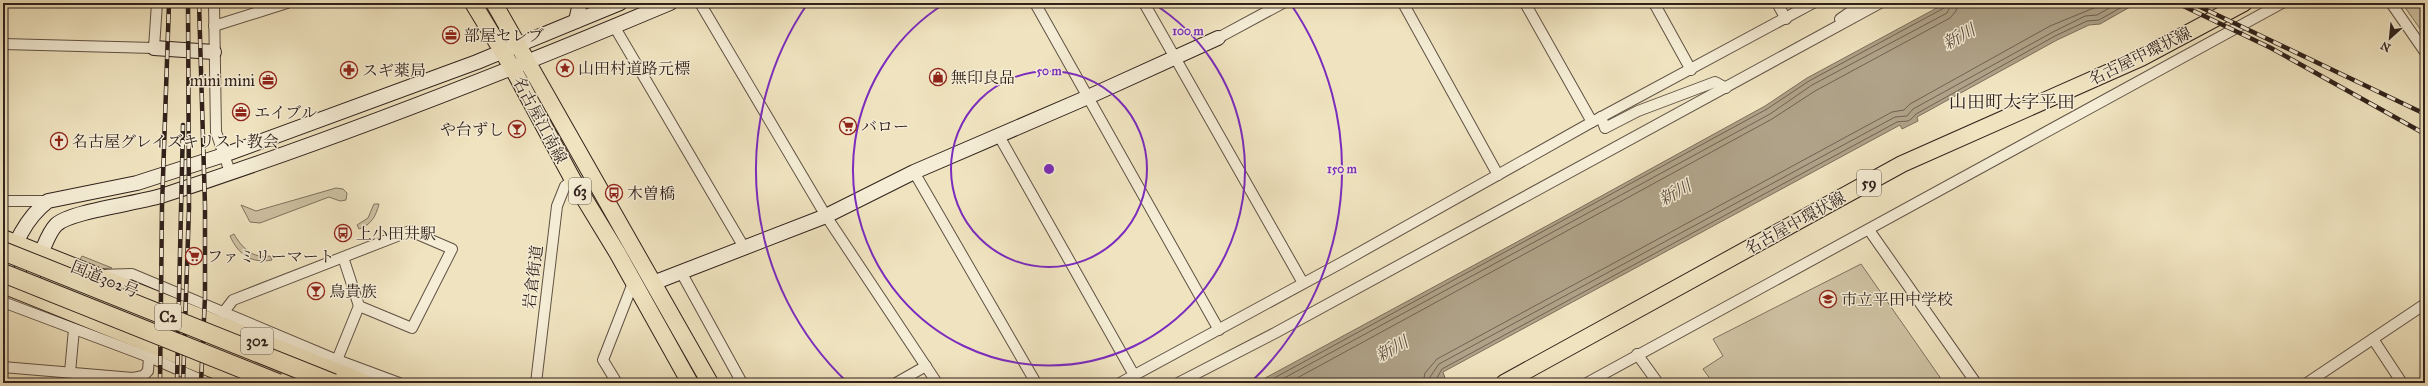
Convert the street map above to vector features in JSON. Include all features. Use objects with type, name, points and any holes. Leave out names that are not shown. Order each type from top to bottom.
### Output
[{"type":"highway","name":"国道302号","points":[[7,245],[42,254],[362,383]]},
{"type":"highway","name":"C2","points":[[7,245],[333,383]]},
{"type":"highway","name":"C2","points":[[3,273],[278,383]]},
{"type":"highway","points":[[3,284],[249,383]]},
{"type":"main road","name":"名古屋江南線","points":[[473,3],[513,69],[573,180],[690,383]]},
{"type":"main road","name":"名古屋江南線","points":[[494,3],[710,383]]},
{"type":"main road","name":"名古屋中環状線","points":[[1504,383],[1902,164],[2141,58],[2244,3]]},
{"type":"street","points":[[154,48],[157,3]]},
{"type":"street","points":[[214,3],[216,132],[230,172]]},
{"type":"street","points":[[214,26],[287,3]]},
{"type":"street","points":[[576,21],[580,3]]},
{"type":"street","points":[[3,201],[48,201],[138,183],[224,155],[502,52],[620,3]]},
{"type":"street","points":[[26,294],[42,254],[56,225],[68,218],[147,201],[340,134],[513,69],[670,3]]},
{"type":"street","points":[[700,3],[826,216],[937,383]]},
{"type":"street","points":[[1034,3],[1219,330]]},
{"type":"street","points":[[1144,3],[1303,283]]},
{"type":"street","points":[[653,283],[826,216],[914,172],[1088,97],[1218,38],[1283,3]]},
{"type":"street","points":[[1402,3],[1498,175]]},
{"type":"street","points":[[1525,3],[1596,120],[1604,128],[1638,111],[1715,82],[1726,88]]},
{"type":"street","points":[[1654,3],[1691,70]]},
{"type":"street","points":[[1777,3],[1786,19]]},
{"type":"street","points":[[1120,383],[1219,330],[1596,120],[1786,19],[1813,3]]},
{"type":"street","points":[[1786,55],[1863,3]]},
{"type":"street","points":[[1178,383],[1289,325],[1880,3]]},
{"type":"street","points":[[1587,383],[1637,354],[1869,230],[2027,141],[2282,3]]},
{"type":"street","points":[[2392,3],[2424,48]]},
{"type":"street","points":[[614,26],[744,249]]},
{"type":"street","points":[[3,44],[154,48],[214,52]]},
{"type":"street","points":[[999,136],[1134,375]]},
{"type":"street","points":[[914,172],[1036,383]]},
{"type":"street","name":"岩倉街道","points":[[536,383],[557,206],[565,186],[573,180]]},
{"type":"street","points":[[3,276],[7,245],[36,210],[48,201]]},
{"type":"street","points":[[1869,230],[1976,383]]},
{"type":"street","points":[[223,313],[233,300],[410,231],[452,249],[412,328],[359,306]]},
{"type":"street","points":[[337,360],[359,306],[343,257]]},
{"type":"street","points":[[681,272],[742,383]]},
{"type":"street","points":[[94,275],[114,273],[132,274],[337,360],[399,383]]},
{"type":"street","points":[[617,383],[603,360],[633,283]]},
{"type":"street","points":[[3,302],[149,357],[209,383]]},
{"type":"street","points":[[2307,383],[2425,304]]},
{"type":"street","points":[[70,372],[74,329]]},
{"type":"street","points":[[126,334],[133,351]]},
{"type":"street","points":[[2374,338],[2402,383]]},
{"type":"street","points":[[1637,354],[1658,383]]},
{"type":"street","points":[[3,366],[132,378],[143,376],[148,371],[149,357]]},
{"type":"street","points":[[896,383],[926,366]]},
{"type":"shaded area","points":[[2402,3],[2425,3],[2425,36]]},
{"type":"shaded area","points":[[336,188],[343,189],[347,193],[346,200],[340,201],[329,197],[260,223],[250,222],[241,205],[256,211]]},
{"type":"shaded area","points":[[374,204],[379,204],[375,216],[367,225],[359,229],[357,225],[368,218]]},
{"type":"shaded area","points":[[234,234],[244,248],[258,256],[270,256],[272,260],[264,261],[252,259],[241,253],[230,236]]},
{"type":"shaded area","points":[[82,256],[112,268],[97,269],[80,260]]},
{"type":"shaded area","name":"市立平田中学校","points":[[1861,264],[1944,383],[1713,383],[1703,369],[1723,356],[1713,339]]},
{"type":"water","name":"新川","points":[[1946,3],[2137,3],[2100,24],[2089,25],[2057,40],[1917,117],[1918,121],[1902,129],[1900,125],[1443,372],[1445,378],[1434,383],[1256,383],[1765,106],[1807,78]]},
{"type":"railway","points":[[160,383],[162,206],[169,3]]},
{"type":"railway","points":[[183,383],[189,208],[188,3]]},
{"type":"railway","points":[[199,3],[205,206],[205,297],[201,383]]},
{"type":"railway","points":[[2177,3],[2271,48],[2425,134]]},
{"type":"railway","points":[[2192,3],[2425,114]]},
{"type":"railway","points":[[177,383],[183,125]]},
{"type":"place","name":"部屋セレブ","points":[[451,35]]},
{"type":"place","name":"山田村道路元標","points":[[565,68]]},
{"type":"place","name":"スギ薬局","points":[[349,70]]},
{"type":"place","name":"無印良品","points":[[938,77]]},
{"type":"place","name":"mini mini","points":[[268,80]]},
{"type":"place","name":"エイブル","points":[[241,112]]},
{"type":"place","name":"バロー","points":[[848,126]]},
{"type":"place","name":"や台ずし","points":[[517,129]]},
{"type":"place","name":"名古屋グレイズキリスト教会","points":[[59,141]]},
{"type":"place","name":"木曽橋","points":[[614,193]]},
{"type":"place","name":"上小田井駅","points":[[343,233]]},
{"type":"place","name":"ファミリーマート","points":[[194,256]]},
{"type":"place","name":"鳥貴族","points":[[316,291]]},
{"type":"place","name":"市立平田中学校","points":[[1828,299]]},
{"type":"district","name":"山田町大字平田","points":[[2012,102]]}]
